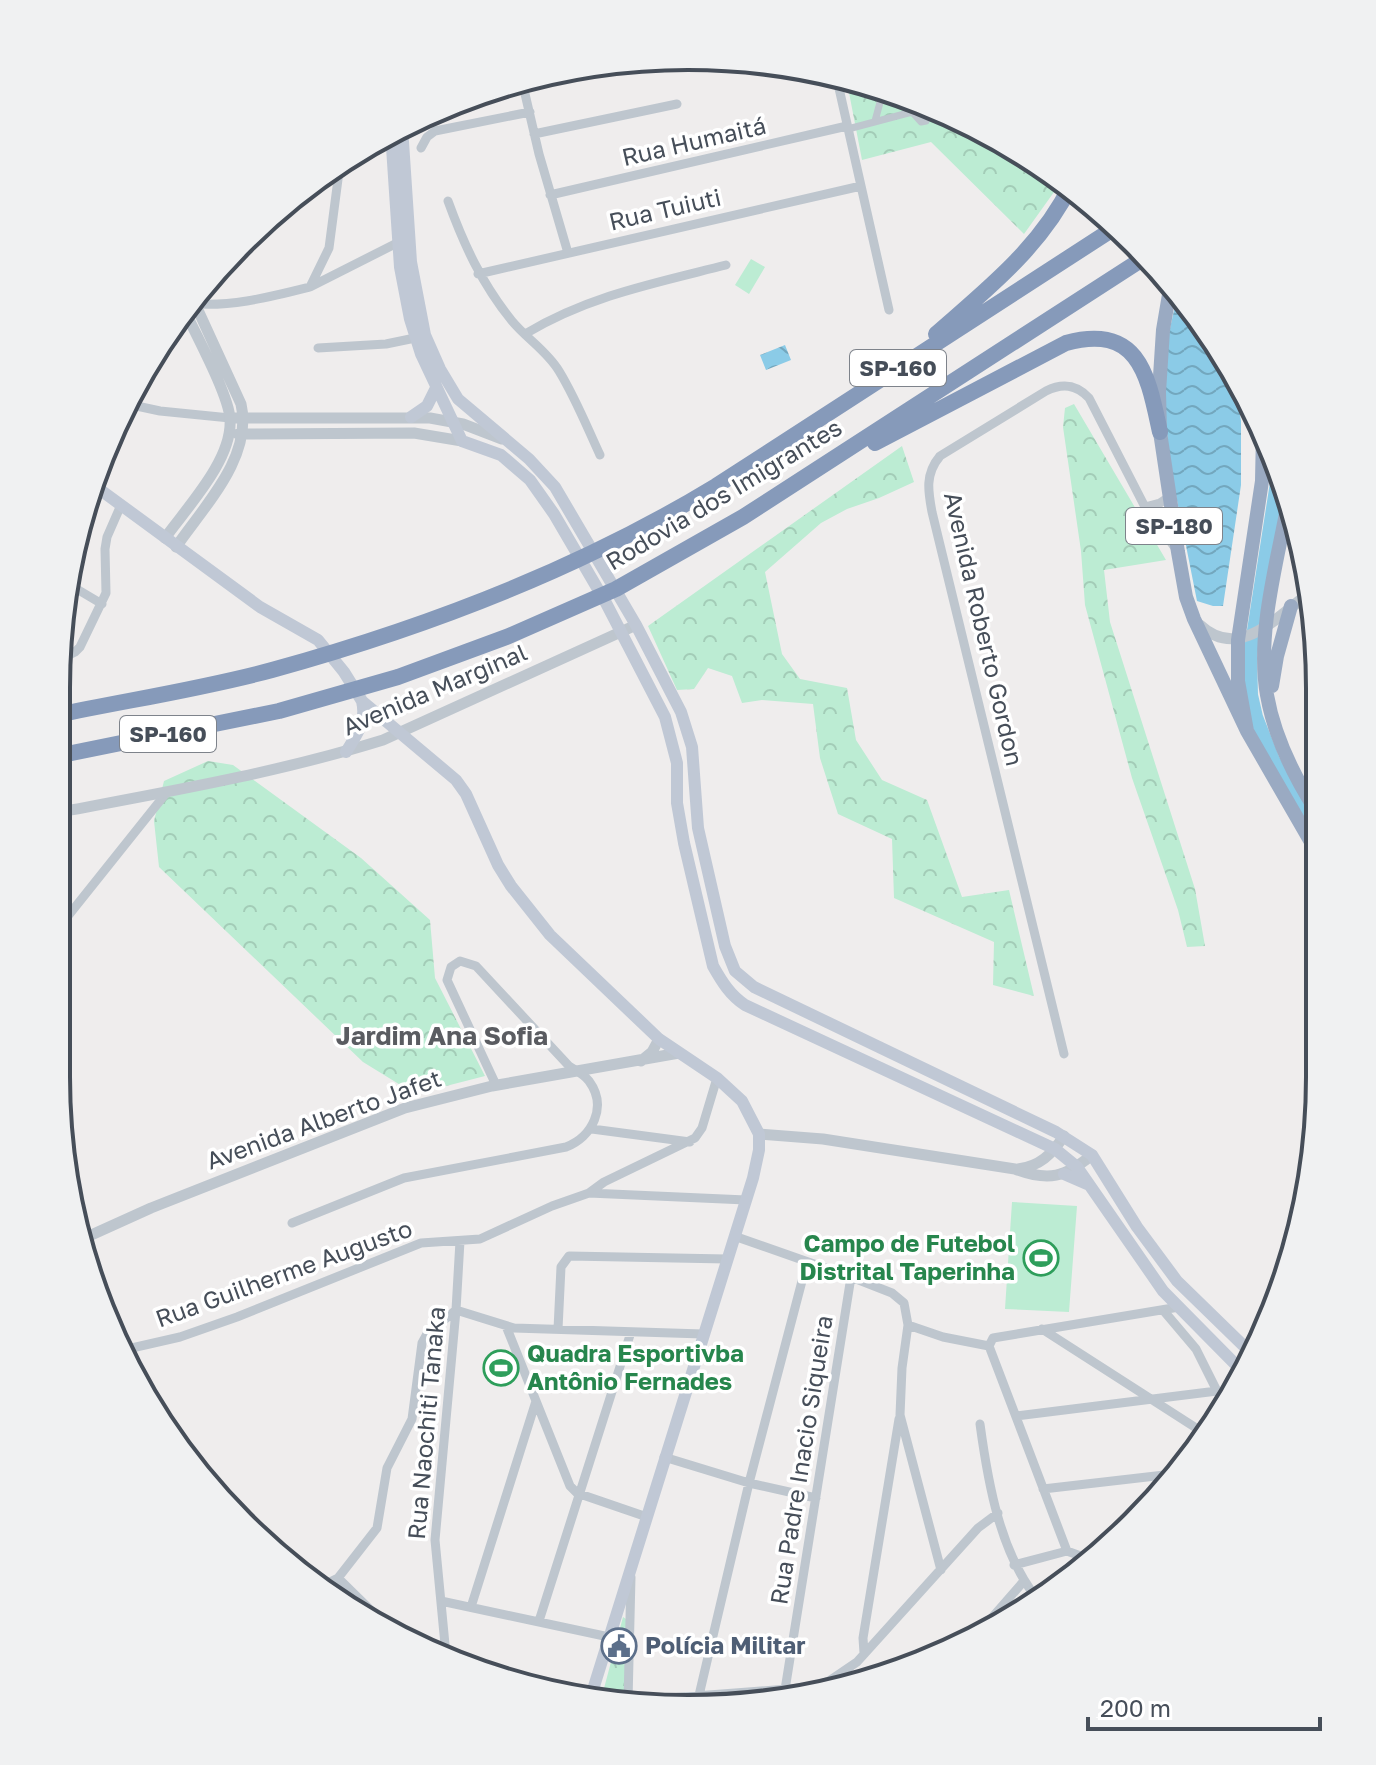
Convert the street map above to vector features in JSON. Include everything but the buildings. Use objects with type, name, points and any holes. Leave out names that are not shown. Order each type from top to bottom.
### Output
[{"type":"highway","points":[[893,371],[1025,252],[1050,221],[1064,198]]},
{"type":"highway","name":"Rodovia dos Imigrantes","points":[[70,712],[269,671],[386,636],[495,597],[600,549],[678,509],[1106,233]]},
{"type":"highway","name":"Rodovia dos Imigrantes","points":[[70,753],[279,711],[398,677],[509,636],[616,589],[788,488],[1136,263]]},
{"type":"highway","name":"SP-180","points":[[1168,300],[1160,356],[1160,432],[1186,597],[1194,619]]},
{"type":"highway","points":[[788,488],[1066,343],[1081,339],[1109,341],[1135,356],[1148,377],[1160,432]]},
{"type":"highway","points":[[1247,731],[1238,681],[1240,639],[1262,461]]},
{"type":"highway","points":[[1284,525],[1265,626],[1265,675],[1270,710],[1306,792]]},
{"type":"highway","points":[[1270,710],[1277,656],[1291,606]]},
{"type":"highway","points":[[1194,619],[1247,731],[1306,833]]},
{"type":"main road","points":[[403,141],[411,262],[425,335],[458,399],[529,459],[555,487],[636,625],[681,712],[688,730],[693,761],[698,828],[725,946],[735,971],[754,987],[1064,1136],[1092,1155],[1137,1227],[1177,1281],[1244,1346]]},
{"type":"main road","points":[[392,146],[404,291],[415,338],[462,441],[501,455],[530,480],[554,514],[622,633],[665,717],[674,745],[684,843],[713,966],[721,981],[738,1000],[793,1029],[877,1065],[1077,1167],[1149,1273],[1235,1364]]},
{"type":"main road","points":[[411,417],[431,402],[436,388]]},
{"type":"main road","points":[[102,491],[260,607],[318,640],[362,701],[456,780],[466,794],[498,865],[550,935],[659,1039],[717,1078],[742,1101],[759,1134],[759,1150],[746,1200],[594,1688]]},
{"type":"main road","points":[[346,752],[363,724],[365,713],[362,701]]},
{"type":"main road","points":[[665,717],[672,725],[681,763],[688,765],[693,761]]},
{"type":"main road","points":[[677,779],[685,775],[689,778],[691,814],[698,828]]},
{"type":"main road","points":[[793,1029],[814,1030],[840,1040],[851,1035]]},
{"type":"main road","points":[[1060,1175],[1089,1186]]},
{"type":"street","points":[[839,89],[889,310]]},
{"type":"street","points":[[525,92],[568,253]]},
{"type":"street","points":[[875,121],[880,101]]},
{"type":"street","points":[[534,134],[677,104]]},
{"type":"street","points":[[421,148],[435,131],[530,112]]},
{"type":"street","points":[[848,128],[911,112]]},
{"type":"street","points":[[913,113],[921,122],[926,118]]},
{"type":"street","name":"Rua Humaitá","points":[[550,195],[848,128]]},
{"type":"street","points":[[310,287],[329,248],[338,179]]},
{"type":"street","name":"Rua Tuiuti","points":[[478,274],[861,186]]},
{"type":"street","points":[[448,201],[478,274],[490,293],[560,372],[600,455]]},
{"type":"street","points":[[205,303],[242,302],[310,287],[399,242]]},
{"type":"street","points":[[525,334],[553,317],[600,297],[726,265]]},
{"type":"street","points":[[176,547],[230,469],[243,434],[241,404],[196,315]]},
{"type":"street","points":[[165,538],[220,460],[230,434],[228,406],[195,316]]},
{"type":"street","points":[[318,348],[386,344],[415,338]]},
{"type":"street","name":"Avenida Roberto Gordon","points":[[1064,1054],[932,512],[928,480],[935,463],[957,445],[1054,387],[1073,386],[1089,398],[1145,507],[1178,552]]},
{"type":"street","points":[[139,406],[230,418],[411,417],[454,421],[508,442]]},
{"type":"street","points":[[230,434],[414,433],[462,441]]},
{"type":"street","points":[[1145,507],[1169,497]]},
{"type":"street","points":[[71,650],[80,647],[106,593],[107,537],[121,505]]},
{"type":"street","points":[[78,590],[102,604]]},
{"type":"street","points":[[1194,619],[1210,634],[1221,639],[1240,639],[1265,626],[1300,600]]},
{"type":"street","name":"Avenida Marginal","points":[[70,810],[346,752],[383,740],[636,625]]},
{"type":"street","points":[[70,913],[167,792]]},
{"type":"street","points":[[292,1223],[404,1178],[557,1150],[574,1144],[592,1129],[596,1096],[591,1083],[569,1066],[476,966],[465,961],[456,963],[448,971],[447,980],[496,1085]]},
{"type":"street","points":[[641,1061],[652,1052],[659,1039]]},
{"type":"street","name":"Avenida Alberto Jafet","points":[[91,1235],[151,1208],[405,1108],[496,1085],[679,1053]]},
{"type":"street","points":[[589,1193],[625,1171],[690,1142],[702,1128],[717,1078]]},
{"type":"street","points":[[592,1129],[690,1142]]},
{"type":"street","points":[[759,1134],[823,1139],[1015,1169],[1035,1177],[1060,1175],[1092,1155]]},
{"type":"street","points":[[1015,1169],[1033,1167],[1050,1154],[1064,1136]]},
{"type":"street","points":[[1050,1154],[1060,1175]]},
{"type":"street","points":[[624,1192],[625,1171]]},
{"type":"street","points":[[589,1193],[624,1192],[746,1200]]},
{"type":"street","name":"Rua Guilherme Augusto","points":[[133,1348],[180,1337],[237,1317],[421,1243],[480,1239],[552,1206],[589,1193]]},
{"type":"street","points":[[734,1236],[899,1297],[906,1310],[908,1325],[900,1415],[863,1638],[864,1653]]},
{"type":"street","name":"Rua Naochiti Tanaka","points":[[445,1645],[435,1540],[460,1241]]},
{"type":"street","points":[[558,1329],[561,1267],[569,1256],[727,1259]]},
{"type":"street","points":[[697,1695],[807,1262]]},
{"type":"street","name":"Rua Padre Inacio Siqueira","points":[[786,1687],[851,1277]]},
{"type":"street","points":[[1067,1551],[989,1346],[993,1338],[1179,1307]]},
{"type":"street","points":[[332,1581],[338,1578],[377,1528],[387,1468],[412,1419],[422,1343],[427,1334],[456,1310],[506,1326],[703,1334]]},
{"type":"street","points":[[1016,1416],[1217,1391],[1196,1349],[1163,1310]]},
{"type":"street","points":[[908,1325],[943,1337],[989,1346]]},
{"type":"street","points":[[506,1326],[566,1478],[577,1493],[647,1517]]},
{"type":"street","points":[[1042,1329],[1196,1428]]},
{"type":"street","points":[[539,1621],[577,1493],[631,1332]]},
{"type":"street","points":[[471,1607],[536,1401]]},
{"type":"street","points":[[900,1415],[941,1570]]},
{"type":"street","points":[[980,1424],[998,1513],[1014,1565],[1031,1591]]},
{"type":"street","points":[[664,1457],[749,1483],[816,1498]]},
{"type":"street","points":[[1043,1489],[1160,1476]]},
{"type":"street","points":[[835,1677],[857,1662],[978,1528],[998,1513]]},
{"type":"street","points":[[1014,1565],[1067,1551],[1079,1555]]},
{"type":"street","points":[[629,1692],[631,1568]]},
{"type":"street","points":[[338,1578],[354,1597]]},
{"type":"street","points":[[997,1612],[1023,1582]]},
{"type":"street","points":[[441,1601],[609,1637]]},
{"type":"street","points":[[620,1604],[631,1616]]},
{"type":"green space","points":[[849,91],[924,117],[961,134],[997,153],[1055,191],[1024,234],[931,142],[862,160]]},
{"type":"green space","points":[[751,259],[765,267],[749,294],[735,285]]},
{"type":"green space","points":[[1074,404],[1166,560],[1104,570],[1110,622],[1195,889],[1205,946],[1187,947],[1178,910],[1132,778],[1085,605],[1081,551],[1063,427],[1065,408]]},
{"type":"green space","points":[[902,446],[914,482],[821,523],[765,572],[782,654],[800,679],[847,688],[856,740],[882,780],[927,800],[962,897],[1009,890],[1034,996],[993,985],[994,942],[894,898],[892,839],[838,814],[820,758],[813,704],[762,700],[742,703],[732,676],[708,668],[694,689],[677,690],[648,626]]},
{"type":"green space","points":[[208,761],[233,765],[361,858],[430,920],[435,978],[485,1076],[415,1094],[363,1062],[159,867],[154,821],[164,781]]},
{"type":"green space","name":"Campo de Futebol Distrital Taperinha","points":[[1012,1202],[1077,1206],[1069,1312],[1005,1309]]},
{"type":"green space","points":[[623,1617],[626,1619],[625,1690],[604,1689]]},
{"type":"water","points":[[1175,308],[1202,345],[1239,409],[1241,485],[1223,606],[1197,601],[1170,465],[1165,412],[1167,342]]},
{"type":"water","points":[[785,345],[791,360],[766,370],[760,355]]},
{"type":"waterway","points":[[1275,496],[1250,656],[1251,695],[1273,760],[1306,818]]},
{"type":"place","name":"Campo de Futebol Distrital Taperinha","points":[[1041,1258]]},
{"type":"place","name":"Quadra Esportivba Antônio Fernades","points":[[501,1368]]},
{"type":"place","name":"Polícia Militar","points":[[619,1646]]},
{"type":"district","name":"Jardim Ana Sofia","points":[[442,1036]]}]
